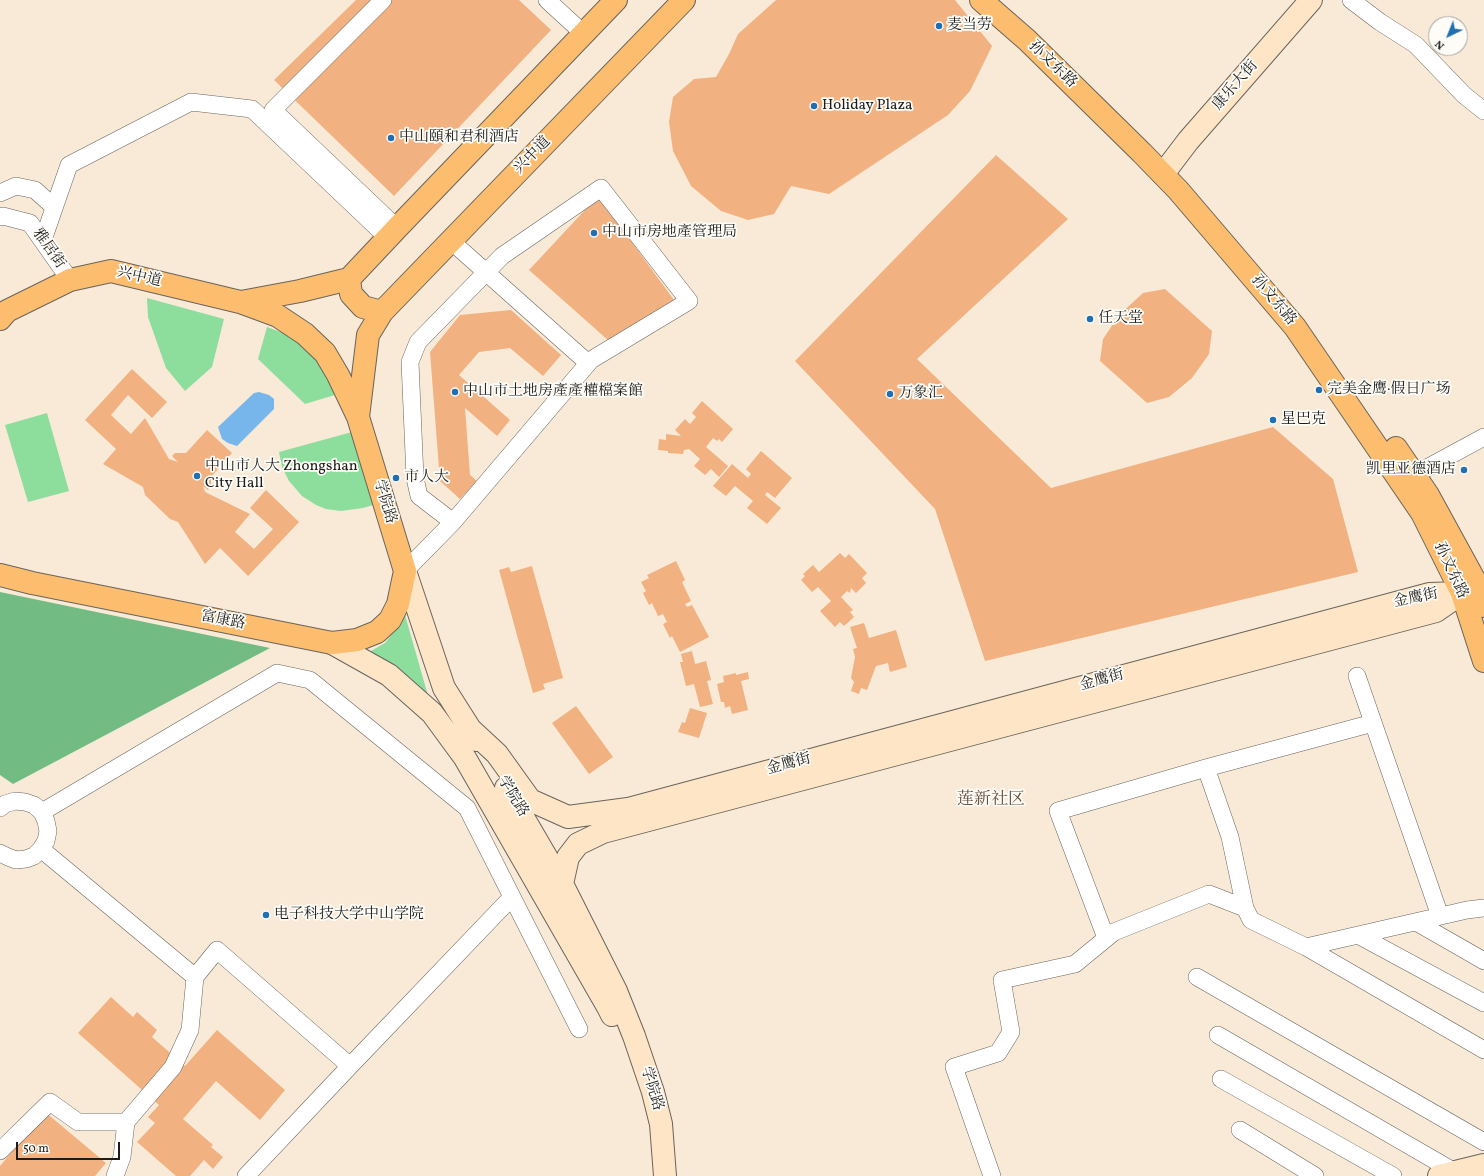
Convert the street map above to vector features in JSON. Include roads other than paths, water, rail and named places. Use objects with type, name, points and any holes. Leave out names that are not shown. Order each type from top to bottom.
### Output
[{"type":"main road","points":[[240,302],[300,291],[349,279],[392,232],[616,0]]},
{"type":"main road","name":"兴中道","points":[[358,417],[368,335],[382,312],[684,0]]},
{"type":"main road","name":"孙文东路","points":[[981,0],[1027,40],[1167,169],[1303,316],[1428,495],[1473,582],[1484,607]]},
{"type":"main road","name":"孙文东路","points":[[997,0],[1096,91],[1153,146],[1167,169],[1201,216],[1295,327],[1422,513],[1473,582],[1484,661]]},
{"type":"main road","name":"兴中道","points":[[0,319],[7,311],[70,280],[111,271],[240,302],[278,316],[305,334],[325,353],[338,375],[358,417]]},
{"type":"main road","points":[[349,279],[351,294],[359,303],[363,307],[382,312]]},
{"type":"main road","name":"学院路","points":[[358,417],[405,571]]},
{"type":"main road","name":"富康路","points":[[0,575],[40,585],[332,643],[357,640],[378,632],[390,620],[398,604],[405,571]]},
{"type":"street","points":[[383,0],[273,110],[392,232]]},
{"type":"street","points":[[547,0],[584,34]]},
{"type":"street","name":"康乐大街","points":[[1167,169],[1188,141],[1311,0]]},
{"type":"street","points":[[1351,0],[1380,22],[1416,45],[1464,95],[1478,108],[1484,111]]},
{"type":"street","points":[[43,240],[69,165],[191,102],[252,109],[392,232]]},
{"type":"street","points":[[0,193],[16,186],[35,190],[54,207]]},
{"type":"street","points":[[405,571],[453,522],[591,360],[689,301],[601,188],[502,256],[418,342],[410,362],[415,478],[419,496],[453,522]]},
{"type":"street","name":"雅居街","points":[[0,217],[2,216],[30,223],[70,280]]},
{"type":"street","points":[[451,241],[588,363]]},
{"type":"street","points":[[1414,475],[1484,437]]},
{"type":"street","name":"学院路","points":[[405,571],[444,688],[510,794],[562,884],[616,991],[634,1036],[653,1092],[661,1124],[665,1176]]},
{"type":"street","name":"金鹰街","points":[[469,728],[497,754],[530,800],[568,817],[628,809],[1473,582]]},
{"type":"street","name":"金鹰街","points":[[562,884],[568,857],[578,844],[603,832],[1430,612],[1436,610],[1473,582]]},
{"type":"street","name":"学院路","points":[[332,643],[389,675],[432,713],[465,758],[608,1007],[625,1050],[643,1108],[654,1176]]},
{"type":"street","points":[[42,812],[277,673],[310,680],[467,808],[579,1029]]},
{"type":"street","points":[[1357,676],[1440,916]]},
{"type":"street","points":[[1106,938],[1058,811],[1206,768],[1373,723]]},
{"type":"street","points":[[1206,768],[1230,837],[1245,908],[1251,920],[1306,947],[1484,1050]]},
{"type":"street","points":[[0,853],[16,860],[34,856],[46,841],[48,831],[42,812],[34,806],[25,802],[5,801]]},
{"type":"street","points":[[41,849],[195,977]]},
{"type":"street","points":[[992,1176],[954,1067],[998,1053],[1011,1032],[1002,980],[1075,964],[1114,932],[1209,894],[1245,908]]},
{"type":"street","points":[[246,1176],[512,897]]},
{"type":"street","points":[[1306,947],[1467,910],[1484,908]]},
{"type":"street","points":[[1467,910],[1484,920]]},
{"type":"street","points":[[1416,922],[1484,961]]},
{"type":"street","points":[[1358,935],[1484,1003]]},
{"type":"street","points":[[115,1176],[122,1157],[126,1122],[173,1067],[190,1030],[195,977],[217,950],[350,1066]]},
{"type":"street","points":[[1197,977],[1484,1142]]},
{"type":"street","points":[[1218,1035],[1447,1174],[1484,1165]]},
{"type":"street","points":[[1221,1079],[1393,1176]]},
{"type":"street","points":[[0,1151],[50,1102],[78,1122],[126,1122]]},
{"type":"street","points":[[1240,1130],[1315,1176]]},
{"type":"water","points":[[259,392],[269,395],[274,399],[274,409],[237,446],[222,439],[218,427],[254,393]]},
{"type":"place","name":"麦当劳","points":[[939,26]]},
{"type":"place","name":"Holiday Plaza","points":[[814,106]]},
{"type":"place","name":"中山頤和君利酒店","points":[[391,138]]},
{"type":"place","name":"中山市房地產管理局","points":[[594,233]]},
{"type":"place","name":"任天堂","points":[[1090,319]]},
{"type":"place","name":"完美金鹰·假日广场","points":[[1319,390]]},
{"type":"place","name":"中山市土地房產產權檔案館","points":[[455,392]]},
{"type":"place","name":"万象汇","points":[[890,394]]},
{"type":"place","name":"星巴克","points":[[1273,420]]},
{"type":"place","name":"凯里亚德酒店","points":[[1464,470]]},
{"type":"place","name":"中山市人大 Zhongshan City Hall","points":[[197,476]]},
{"type":"place","name":"市人大","points":[[396,478]]},
{"type":"place","name":"电子科技大学中山学院","points":[[266,915]]},
{"type":"district","name":"莲新社区","points":[[991,801]]}]
